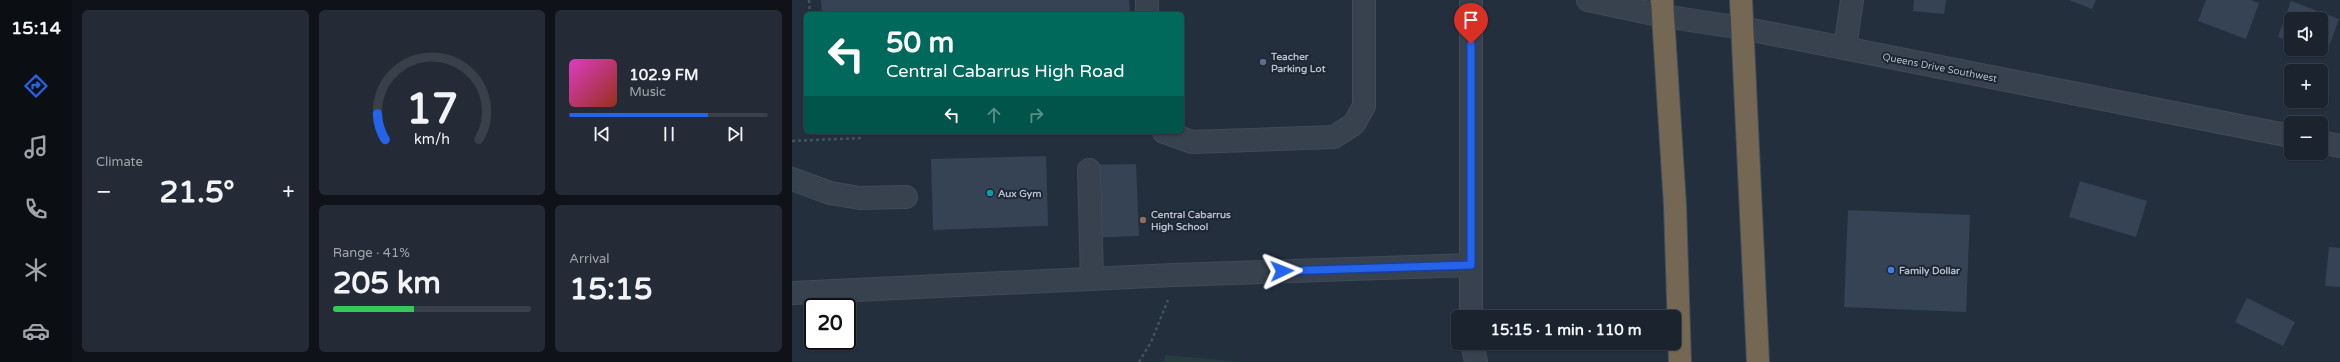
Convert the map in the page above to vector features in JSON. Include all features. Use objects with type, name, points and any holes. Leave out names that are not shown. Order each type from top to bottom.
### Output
[{"type":"highway","points":[[1741,0],[1758,362]]},
{"type":"highway","points":[[1663,8],[1675,205],[1680,362]]},
{"type":"street","points":[[1147,0],[1148,12]]},
{"type":"street","points":[[1170,134],[1192,142],[1334,137],[1354,124],[1364,106],[1364,0]]},
{"type":"street","points":[[1471,310],[1472,0]]},
{"type":"street","name":"Queens Drive Southwest","points":[[1588,0],[1663,8],[1742,28],[2284,135]]},
{"type":"street","points":[[1845,48],[1852,0]]},
{"type":"street","points":[[2328,143],[2340,146]]},
{"type":"street","points":[[1089,170],[1092,279]]},
{"type":"street","points":[[792,179],[830,192],[860,198],[906,197]]},
{"type":"street","points":[[792,293],[1092,279],[1471,265]]},
{"type":"street","points":[[1473,350],[1476,362]]},
{"type":"path","points":[[809,0],[810,12]]},
{"type":"path","points":[[792,141],[861,138],[861,134]]},
{"type":"path","points":[[1139,362],[1152,342],[1169,298]]},
{"type":"green space","points":[[1165,355],[1242,362],[1164,362]]},
{"type":"building","points":[[821,0],[1129,0],[1130,12],[822,12]]},
{"type":"building","points":[[1914,0],[1946,0],[1944,14],[1913,11]]},
{"type":"building","points":[[2069,0],[2096,0],[2092,9]]},
{"type":"building","points":[[2206,0],[2250,0],[2259,3],[2246,39],[2198,21]]},
{"type":"building","points":[[2291,1],[2320,12],[2287,12]]},
{"type":"building","points":[[2328,15],[2339,19],[2328,49]]},
{"type":"building","points":[[2284,20],[2284,39],[2278,37]]},
{"type":"building","name":"Aux Gym","points":[[1046,156],[1048,226],[933,230],[931,159]]},
{"type":"building","points":[[1136,164],[1139,236],[1081,238],[1080,165]]},
{"type":"building","points":[[2080,181],[2147,201],[2136,237],[2069,217]]},
{"type":"building","points":[[1848,210],[1970,215],[1966,312],[1844,307]]},
{"type":"building","points":[[2329,247],[2340,248],[2340,287],[2325,286]]},
{"type":"building","points":[[2247,298],[2295,322],[2283,346],[2235,322]]},
{"type":"place","name":"Teacher Parking Lot","points":[[1263,62]]},
{"type":"place","name":"Aux Gym","points":[[990,193]]},
{"type":"place","name":"Central Cabarrus High School","points":[[1143,220]]},
{"type":"place","name":"Family Dollar","points":[[1891,270]]},
{"type":"route","points":[[1282,271],[1471,265],[1471,44]]}]
